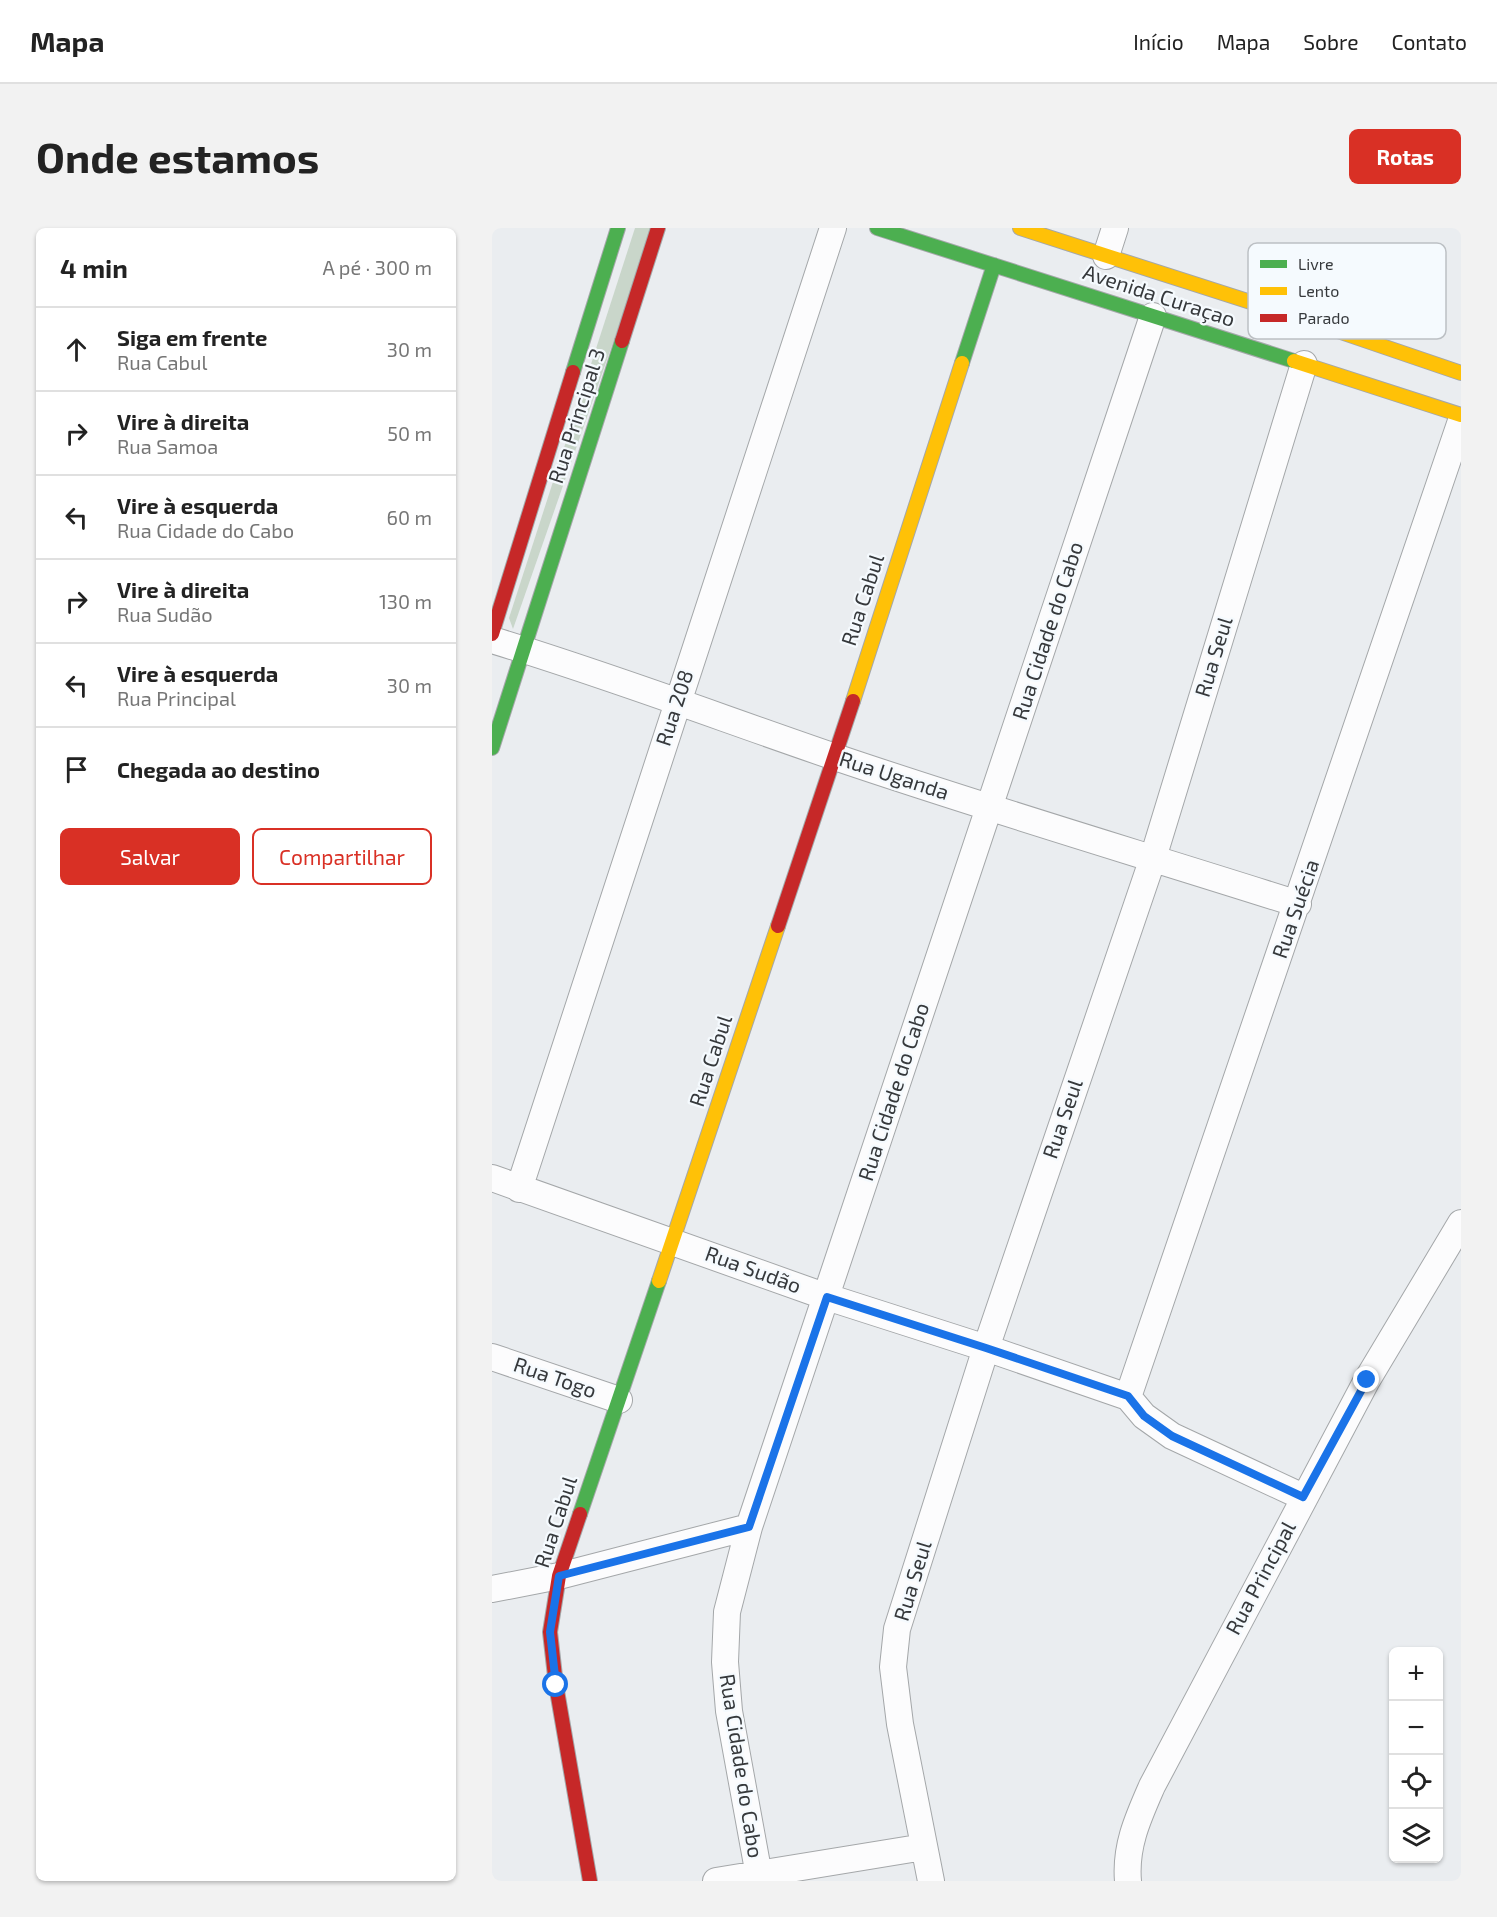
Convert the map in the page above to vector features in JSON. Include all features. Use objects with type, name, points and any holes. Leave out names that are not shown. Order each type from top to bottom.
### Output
[{"type":"street","points":[[492,634],[618,228]]},
{"type":"street","name":"Rua Principal 3","points":[[492,748],[658,228]]},
{"type":"street","name":"Rua 208","points":[[519,1189],[833,228]]},
{"type":"street","name":"Avenida Curaçao","points":[[878,228],[1461,415]]},
{"type":"street","name":"Avenida Curaçao","points":[[1020,228],[1248,301]]},
{"type":"street","points":[[1106,256],[1115,228]]},
{"type":"street","name":"Rua Cabul","points":[[590,1881],[556,1685],[550,1632],[559,1576],[835,757],[994,265]]},
{"type":"street","name":"Rua Cidade do Cabo","points":[[759,1877],[729,1711],[725,1662],[727,1612],[749,1527],[1153,316]]},
{"type":"street","name":"Avenida Curaçao","points":[[1361,339],[1461,373]]},
{"type":"street","name":"Rua Seul","points":[[931,1881],[900,1724],[893,1667],[897,1629],[986,1348],[1153,858],[1304,364]]},
{"type":"street","name":"Rua Suécia","points":[[1128,1396],[1461,422]]},
{"type":"street","name":"Rua Uganda","points":[[492,640],[678,700],[835,757],[1298,904]]},
{"type":"street","name":"Rua Sudão","points":[[492,1179],[827,1297],[1128,1396]]},
{"type":"street","name":"Rua Principal","points":[[1128,1881],[1127,1854],[1134,1828],[1152,1786],[1303,1497],[1367,1380],[1461,1223]]},
{"type":"street","name":"Rua Togo","points":[[492,1356],[619,1400]]},
{"type":"street","points":[[1128,1396],[1144,1416],[1172,1436],[1303,1497]]},
{"type":"street","points":[[492,1589],[559,1576],[749,1527]]},
{"type":"street","points":[[716,1881],[759,1877],[924,1847]]},
{"type":"shaded area","points":[[635,228],[653,228],[513,629],[509,618]]},
{"type":"traffic: fast","points":[[573,372],[618,228]]},
{"type":"traffic: fast","points":[[877,228],[1294,361]]},
{"type":"traffic: fast","points":[[962,363],[994,265]]},
{"type":"traffic: fast","points":[[492,748],[622,341]]},
{"type":"traffic: fast","points":[[580,1514],[659,1281]]},
{"type":"traffic: slow","points":[[1020,228],[1248,301]]},
{"type":"traffic: slow","points":[[1361,339],[1461,373]]},
{"type":"traffic: slow","points":[[1294,361],[1461,415]]},
{"type":"traffic: slow","points":[[853,701],[962,363]]},
{"type":"traffic: slow","points":[[659,1281],[778,926]]},
{"type":"traffic: jam","points":[[622,341],[658,228]]},
{"type":"traffic: jam","points":[[492,634],[573,372]]},
{"type":"traffic: jam","points":[[778,926],[853,701]]},
{"type":"traffic: jam","points":[[580,1514],[559,1576],[550,1632],[556,1685],[590,1881]]},
{"type":"route","points":[[556,1685],[550,1632],[559,1576],[749,1527],[827,1297],[1128,1396],[1144,1416],[1172,1436],[1303,1497],[1367,1380]]}]
